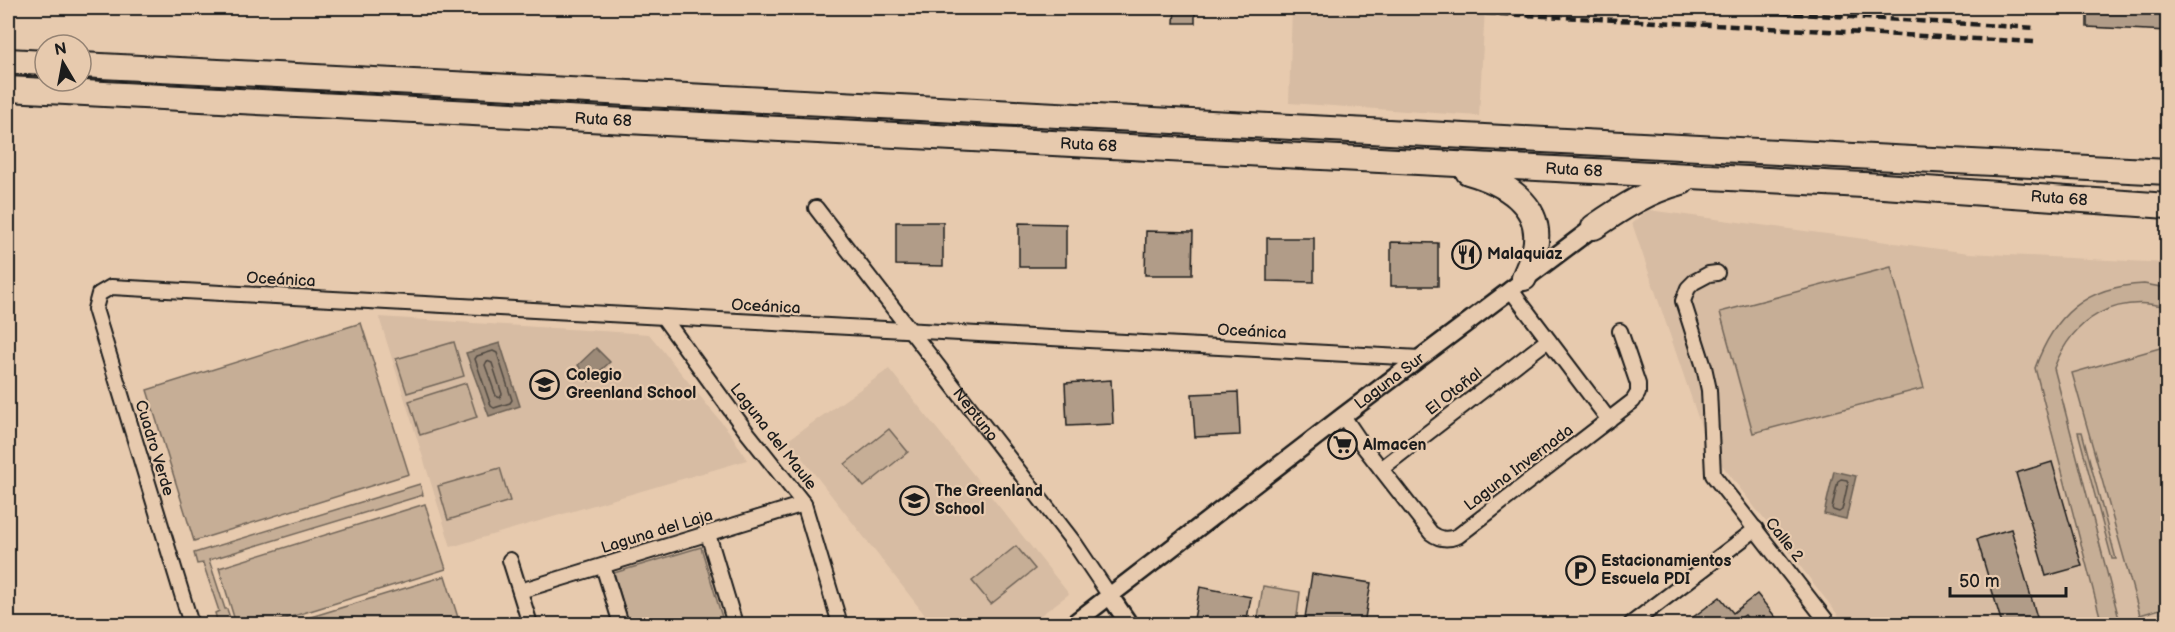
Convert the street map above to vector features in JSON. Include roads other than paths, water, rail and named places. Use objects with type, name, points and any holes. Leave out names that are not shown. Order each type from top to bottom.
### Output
[{"type":"highway","points":[[8,61],[33,62]]},
{"type":"highway","name":"Ruta 68","points":[[93,65],[2168,172]]},
{"type":"highway","name":"Ruta 68","points":[[8,89],[1894,187],[2168,206]]},
{"type":"highway","points":[[1437,163],[1503,185],[1527,207],[1535,224],[1536,242],[1532,258],[1517,284]]},
{"type":"highway","points":[[1594,227],[1620,208],[1650,192],[1683,182],[1708,178]]},
{"type":"street","name":"Neptuno","points":[[816,208],[1075,544],[1129,624]]},
{"type":"street","name":"Laguna Sur","points":[[1072,624],[1342,416],[1594,227]]},
{"type":"street","name":"Calle 2","points":[[1717,273],[1708,274],[1694,282],[1688,288],[1683,301],[1709,390],[1713,475],[1829,624]]},
{"type":"street","points":[[1517,284],[1548,340],[1609,420],[1633,401],[1638,393],[1638,384],[1620,330]]},
{"type":"street","name":"Oceánica","points":[[111,287],[1420,358]]},
{"type":"street","name":"Cuadro Verde","points":[[111,287],[99,294],[95,309],[191,624]]},
{"type":"street","name":"Laguna del Maule","points":[[663,317],[746,431],[804,504],[840,624]]},
{"type":"street","name":"El Otoñal","points":[[1381,470],[1548,340]]},
{"type":"street","name":"Laguna Invernada","points":[[1342,416],[1431,533],[1437,538],[1451,539],[1458,536],[1609,420]]},
{"type":"street","name":"Laguna del Laja","points":[[520,591],[804,504]]},
{"type":"street","points":[[1631,624],[1756,529]]},
{"type":"street","points":[[708,534],[735,624]]},
{"type":"street","points":[[510,560],[530,624]]},
{"type":"street","points":[[603,566],[621,624]]},
{"type":"water","points":[[500,343],[520,406],[489,416],[466,353]]},
{"type":"water","points":[[596,348],[610,362],[589,381],[578,365]]},
{"type":"water","points":[[1834,471],[1856,476],[1846,519],[1824,514]]},
{"type":"railway","points":[[1700,8],[2035,28]]},
{"type":"railway","points":[[1486,13],[2034,42]]},
{"type":"place","name":"Malaquiaz","points":[[1466,254]]},
{"type":"place","name":"Colegio Greenland School","points":[[545,384]]},
{"type":"place","name":"Almacen","points":[[1342,445]]},
{"type":"place","name":"The Greenland School","points":[[914,500]]},
{"type":"place","name":"Estacionamientos Escuela PDI","points":[[1580,570]]}]
